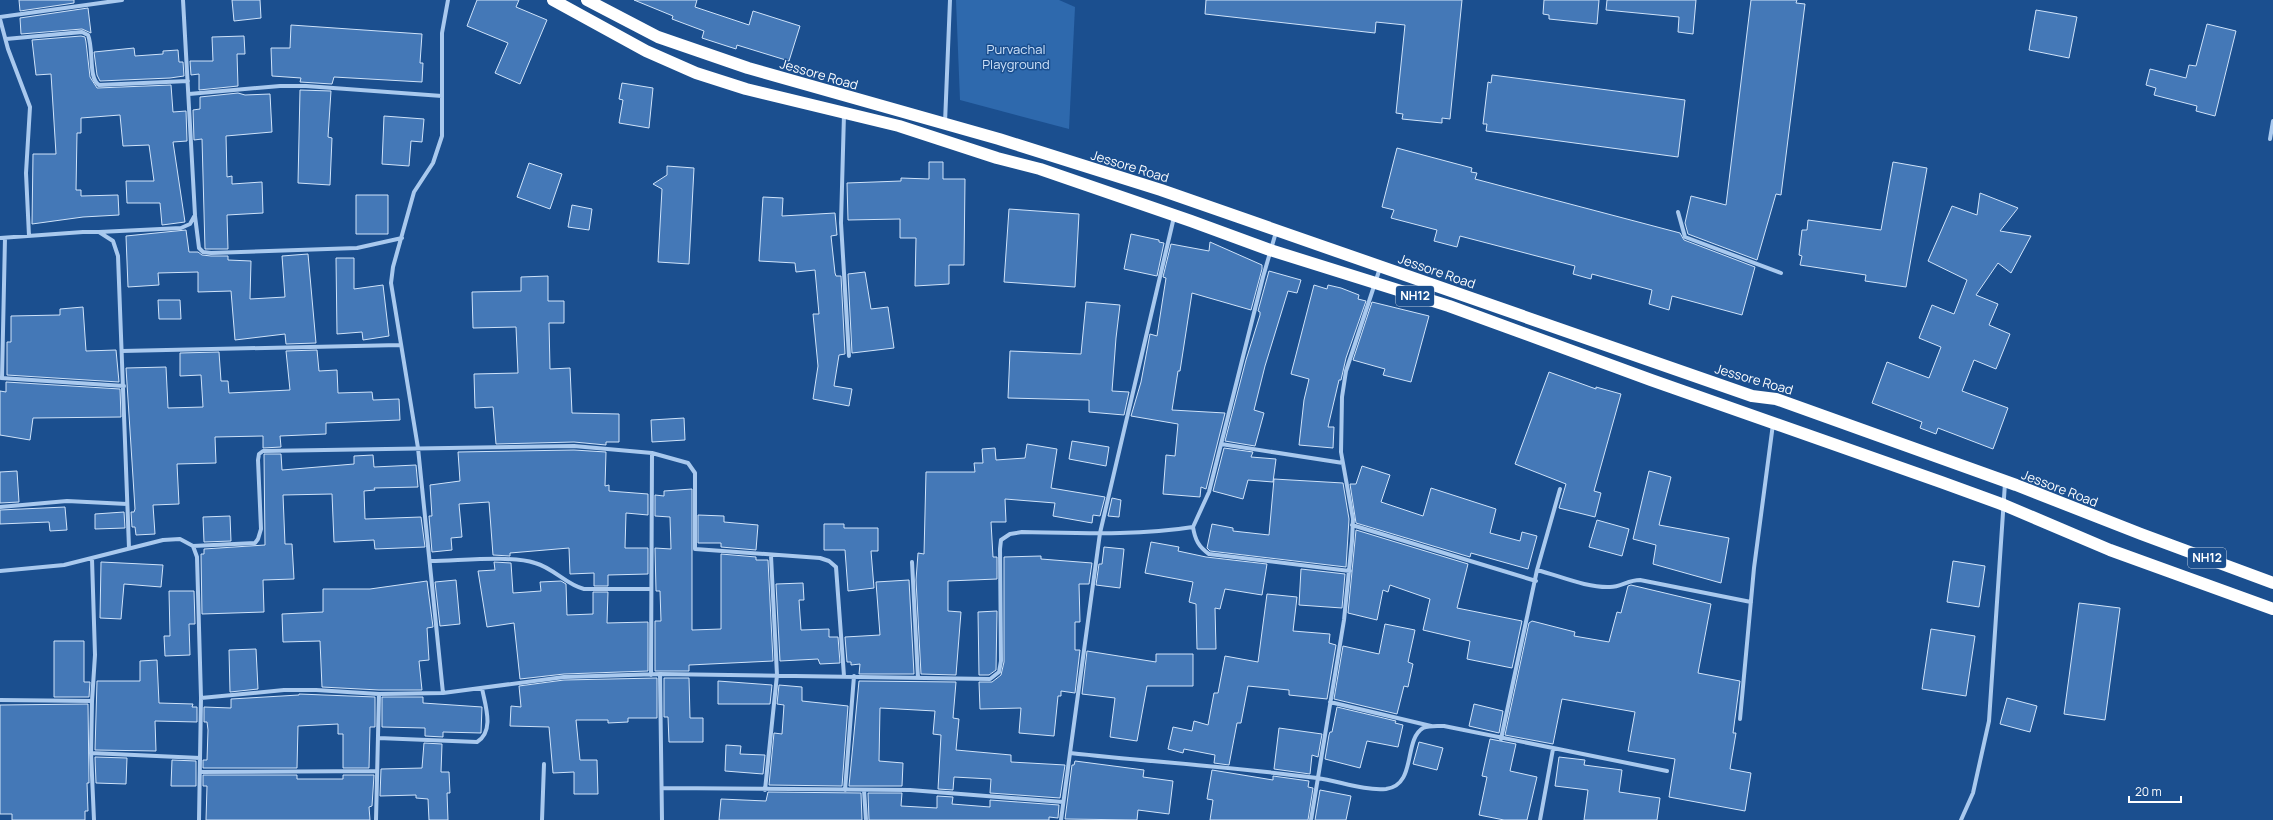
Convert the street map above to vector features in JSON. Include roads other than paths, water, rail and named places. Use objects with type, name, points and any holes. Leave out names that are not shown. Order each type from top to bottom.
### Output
[{"type":"highway","name":"NH12","points":[[553,0],[646,51],[696,73],[746,89],[844,112],[1040,169],[1175,215],[1270,250],[1449,306],[1773,424],[2004,505],[2110,550],[2273,608]]},
{"type":"highway","name":"Jessore Road","points":[[587,0],[658,36],[733,63],[1161,190],[1752,396],[1776,399],[2006,482],[2273,583]]},
{"type":"street","points":[[29,236],[26,173],[30,107],[6,40],[0,18],[122,0]]},
{"type":"street","points":[[183,0],[195,215],[199,248],[203,252],[211,253],[357,248],[402,238]]},
{"type":"street","points":[[443,693],[431,561],[418,448],[391,283],[393,267],[414,192],[434,163],[440,147],[443,123],[442,33],[448,0]]},
{"type":"street","points":[[945,125],[950,0]]},
{"type":"street","points":[[6,40],[82,32],[88,35],[92,45],[92,75],[94,82],[99,84],[188,81]]},
{"type":"street","points":[[189,94],[280,86],[306,86],[442,96]]},
{"type":"street","points":[[844,112],[842,223],[849,356]]},
{"type":"street","points":[[2270,139],[2273,121]]},
{"type":"street","points":[[1678,212],[1685,238],[1781,273]]},
{"type":"street","points":[[124,386],[1,378],[2,238],[181,228],[190,224],[195,215]]},
{"type":"street","points":[[1061,820],[1100,533],[1175,215]]},
{"type":"street","points":[[1276,230],[1210,492],[1193,527],[1195,538],[1200,548],[1209,554],[1350,571]]},
{"type":"street","points":[[99,232],[113,241],[118,256],[129,548]]},
{"type":"street","points":[[1310,820],[1318,778],[1350,571],[1352,525],[1341,452],[1342,397],[1346,372],[1380,266]]},
{"type":"street","points":[[122,351],[400,345]]},
{"type":"street","points":[[1740,719],[1751,602],[1773,424]]},
{"type":"street","points":[[1221,444],[1343,463]]},
{"type":"street","points":[[0,571],[64,565],[92,559],[129,548],[180,539],[194,546],[255,543],[261,529],[258,460],[259,454],[264,451],[574,446],[652,453],[688,463],[695,473],[695,549],[771,556],[820,558],[828,561],[836,567],[844,676]]},
{"type":"street","points":[[651,676],[652,453]]},
{"type":"street","points":[[1961,820],[1972,793],[1989,721],[2006,482]]},
{"type":"street","points":[[1502,739],[1536,581],[1537,570],[1560,489]]},
{"type":"street","points":[[0,507],[67,501],[127,504]]},
{"type":"street","points":[[1352,525],[1536,581]]},
{"type":"street","points":[[201,698],[296,690],[380,694],[443,693],[564,677],[651,676],[660,674],[990,678],[999,672],[1001,661],[1001,540],[1010,534],[1022,532],[1100,533],[1174,530],[1193,527]]},
{"type":"street","points":[[194,546],[197,557],[201,698],[198,820]]},
{"type":"street","points":[[765,790],[777,675],[771,556]]},
{"type":"street","points":[[92,559],[95,655],[91,753],[94,820]]},
{"type":"street","points":[[431,561],[523,560],[545,567],[579,588],[651,589]]},
{"type":"street","points":[[912,562],[918,678]]},
{"type":"street","points":[[1537,570],[1601,588],[1613,588],[1630,580],[1640,580],[1751,602]]},
{"type":"street","points":[[660,674],[663,788],[662,820]]},
{"type":"street","points":[[845,790],[854,676]]},
{"type":"street","points":[[378,738],[477,742],[484,738],[488,730],[482,688]]},
{"type":"street","points":[[376,820],[380,694]]},
{"type":"street","points":[[0,700],[92,701]]},
{"type":"street","points":[[1330,702],[1431,726],[1444,726],[1502,739],[1666,771]]},
{"type":"street","points":[[1070,753],[1318,778],[1377,789],[1387,789],[1398,785],[1404,778],[1417,735],[1423,729],[1431,726]]},
{"type":"street","points":[[1540,820],[1553,749]]},
{"type":"street","points":[[91,753],[200,758]]},
{"type":"street","points":[[542,820],[544,764]]},
{"type":"street","points":[[200,772],[377,771]]},
{"type":"street","points":[[663,788],[940,792],[1063,802]]},
{"type":"street","points":[[864,790],[866,820]]},
{"type":"park label","name":"Purvachal Playground","points":[[1016,56]]}]
